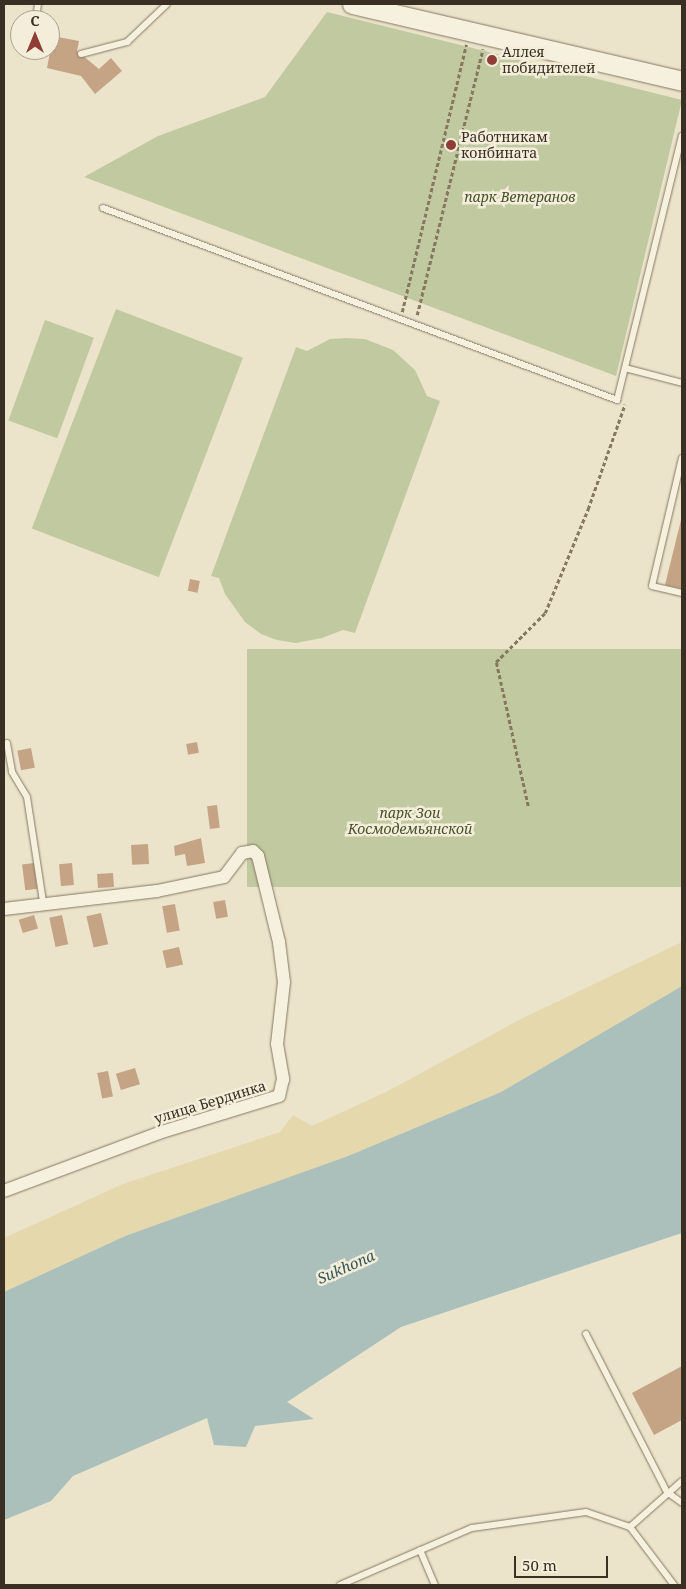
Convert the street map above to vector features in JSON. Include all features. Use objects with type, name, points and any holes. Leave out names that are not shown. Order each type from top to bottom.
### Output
[{"type":"main road","points":[[352,4],[682,82]]},
{"type":"street","name":"улица Бердинка","points":[[4,909],[43,902],[157,891],[224,876],[242,853],[253,851],[258,856],[279,942],[284,982],[277,1044],[283,1079],[279,1096],[159,1133],[4,1191]]},
{"type":"lane","points":[[81,54],[127,42],[166,4]]},
{"type":"lane","points":[[103,208],[617,400],[682,136]]},
{"type":"lane","points":[[625,368],[682,383]]},
{"type":"lane","points":[[682,458],[652,586],[682,593]]},
{"type":"lane","points":[[7,743],[13,775],[27,797],[43,902]]},
{"type":"lane","points":[[586,1334],[667,1492],[682,1503]]},
{"type":"lane","points":[[630,1527],[667,1492],[682,1481]]},
{"type":"lane","points":[[340,1585],[472,1528],[586,1512],[630,1527],[674,1585]]},
{"type":"lane","points":[[420,1550],[435,1585]]},
{"type":"path","points":[[401,318],[478,34]]},
{"type":"path","points":[[414,324],[478,34]]},
{"type":"path","points":[[528,806],[496,662],[545,613],[626,405],[617,400]]},
{"type":"green space","name":"парк Ветеранов","points":[[327,12],[682,100],[616,376],[84,177],[158,136],[265,97]]},
{"type":"green space","points":[[116,309],[243,358],[159,577],[32,528]]},
{"type":"green space","points":[[45,320],[94,338],[57,438],[8,421]]},
{"type":"green space","points":[[330,339],[365,339],[393,350],[415,370],[427,396],[440,401],[355,633],[343,630],[322,638],[296,643],[277,640],[261,634],[245,622],[225,594],[219,578],[211,576],[296,347],[307,351]]},
{"type":"green space","name":"парк Зои Космодемьянской","points":[[247,649],[682,649],[682,887],[247,887]]},
{"type":"sand","points":[[682,942],[682,986],[501,1092],[348,1156],[125,1236],[4,1292],[4,1238],[123,1184],[280,1132],[293,1115],[312,1126],[386,1092],[523,1018]]},
{"type":"water","name":"Sukhona","points":[[682,986],[682,1233],[401,1327],[287,1402],[314,1419],[255,1426],[246,1447],[214,1445],[207,1418],[73,1476],[51,1501],[4,1520],[4,1292],[125,1236],[348,1156],[501,1092]]},
{"type":"building","points":[[60,37],[79,41],[77,51],[99,69],[111,58],[122,71],[95,94],[81,76],[47,68],[48,60],[60,60]]},
{"type":"building","points":[[682,516],[682,589],[665,585]]},
{"type":"building","points":[[190,579],[200,581],[198,593],[188,591]]},
{"type":"building","points":[[197,742],[199,753],[188,755],[186,744]]},
{"type":"building","points":[[31,748],[35,768],[21,770],[17,751]]},
{"type":"building","points":[[217,805],[220,828],[210,829],[207,806]]},
{"type":"building","points":[[201,838],[205,863],[187,866],[185,854],[175,856],[174,846]]},
{"type":"building","points":[[148,844],[149,864],[132,865],[131,845]]},
{"type":"building","points":[[34,863],[37,889],[25,890],[22,864]]},
{"type":"building","points":[[72,863],[74,885],[61,886],[59,864]]},
{"type":"building","points":[[113,873],[114,887],[98,888],[97,874]]},
{"type":"building","points":[[225,900],[228,917],[216,919],[213,902]]},
{"type":"building","points":[[175,904],[180,931],[167,933],[162,906]]},
{"type":"building","points":[[101,913],[108,944],[94,948],[86,916]]},
{"type":"building","points":[[34,915],[38,928],[23,933],[19,920]]},
{"type":"building","points":[[62,915],[68,944],[56,947],[49,918]]},
{"type":"building","points":[[179,947],[183,965],[166,968],[162,951]]},
{"type":"building","points":[[135,1068],[140,1084],[121,1090],[116,1074]]},
{"type":"building","points":[[108,1071],[113,1097],[102,1099],[97,1073]]},
{"type":"building","points":[[682,1366],[682,1420],[654,1435],[632,1393]]},
{"type":"place","name":"Аллея побидителей","points":[[492,60]]},
{"type":"place","name":"Работникам конбината","points":[[451,145]]}]
